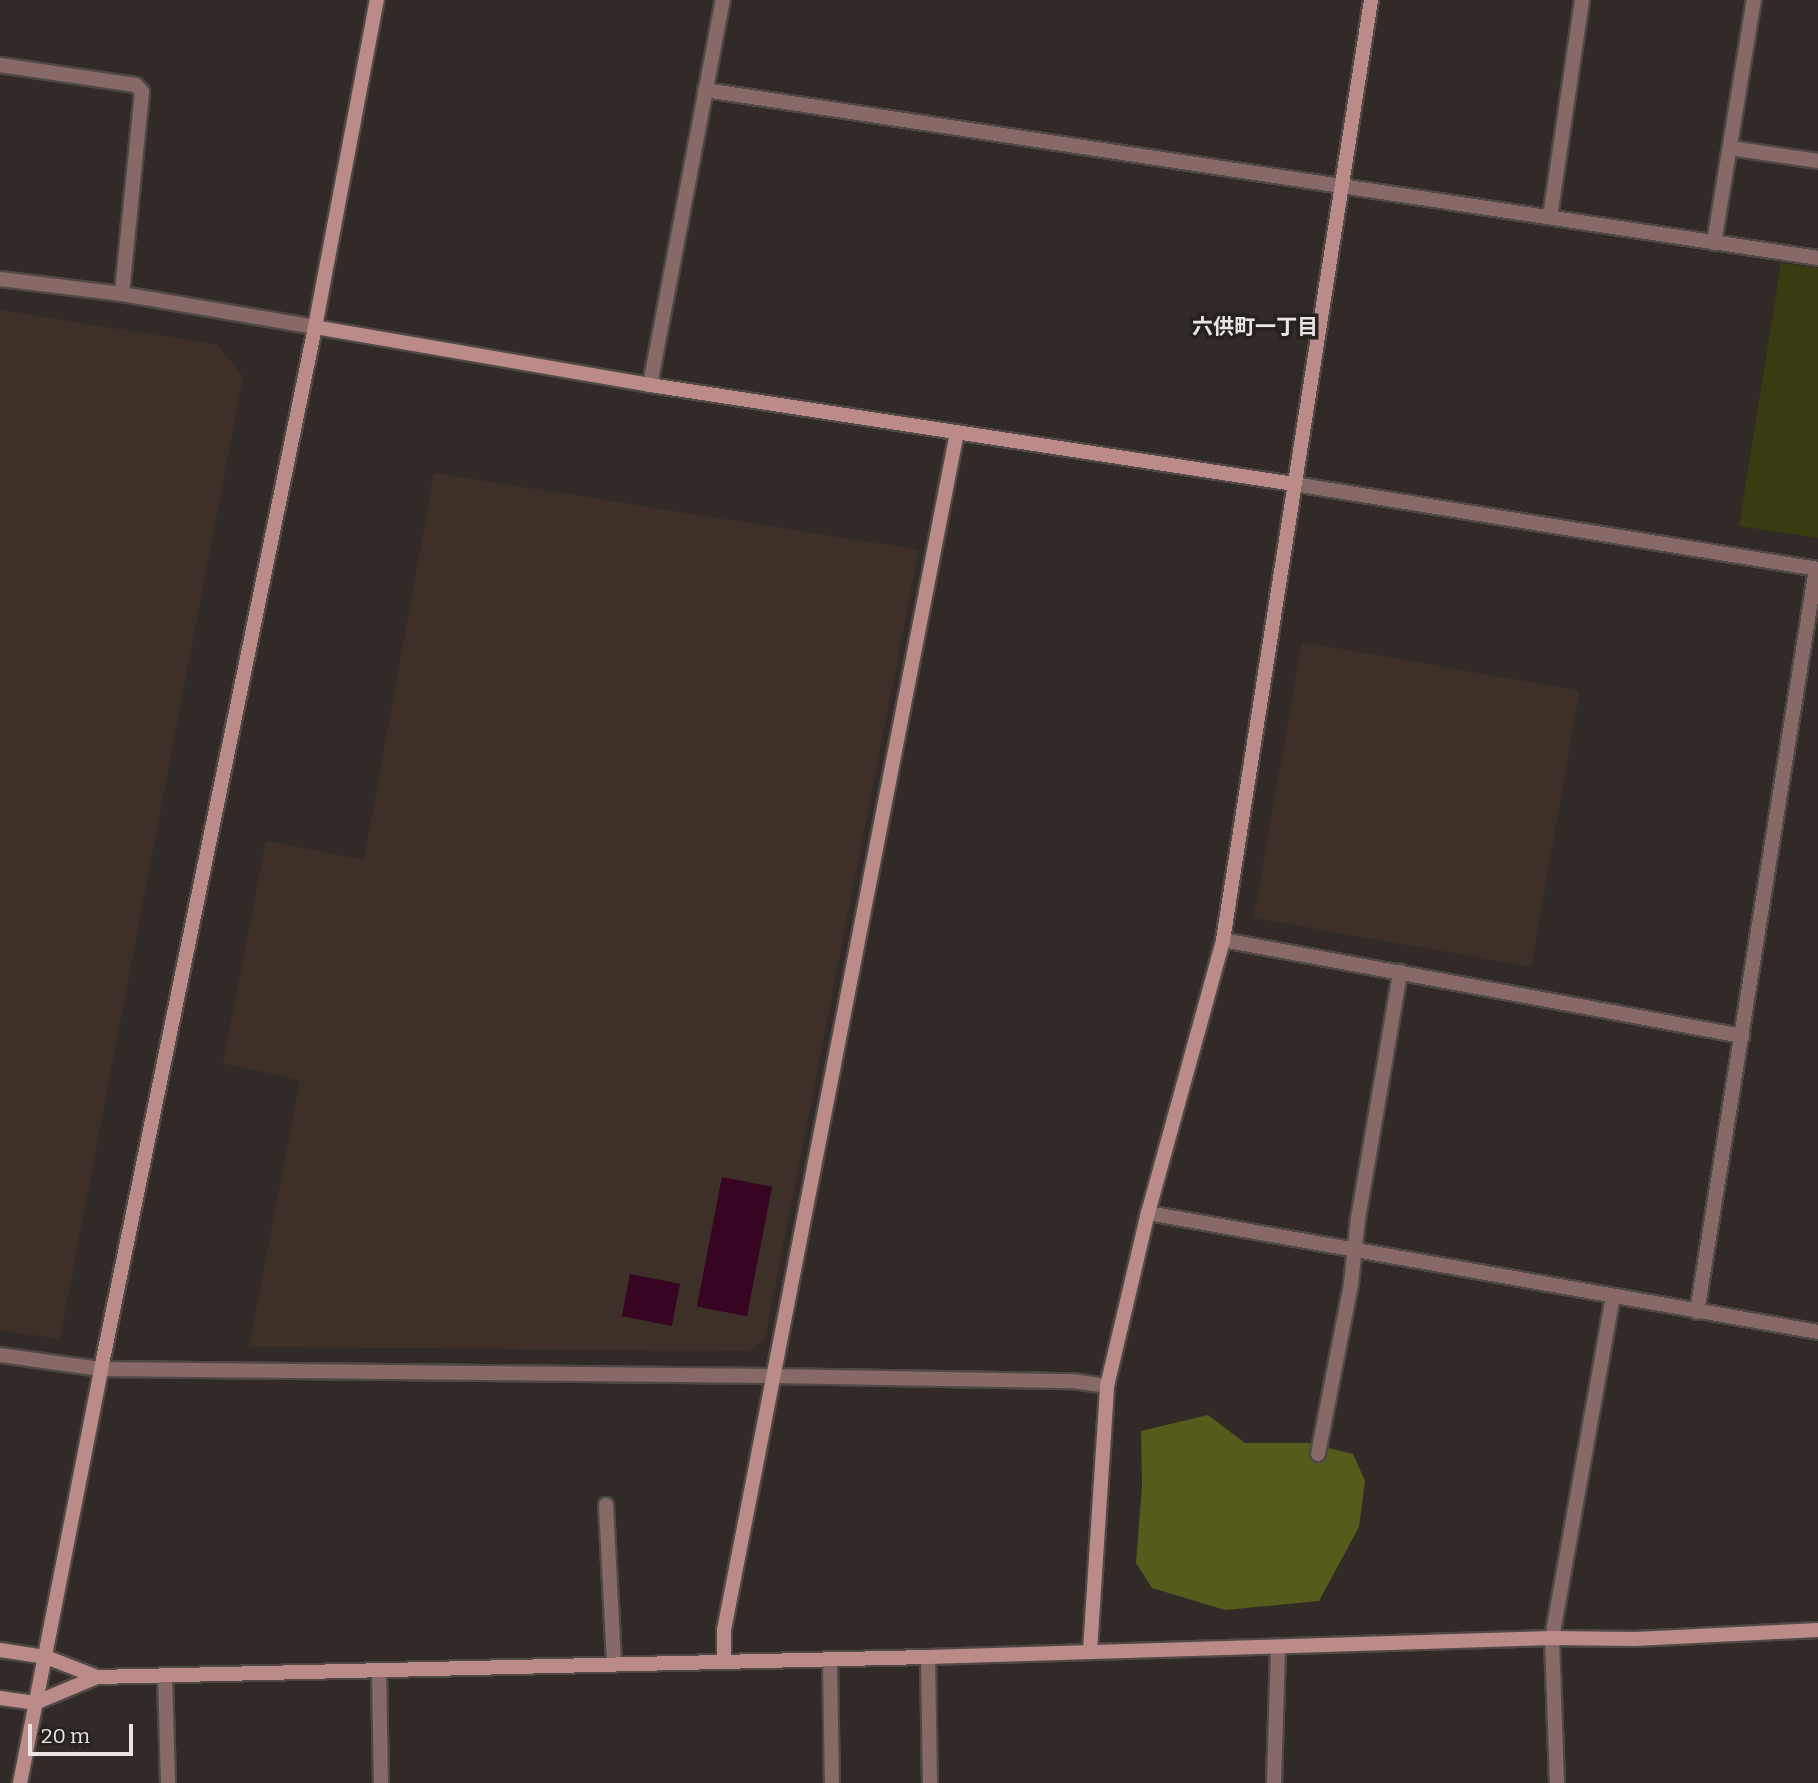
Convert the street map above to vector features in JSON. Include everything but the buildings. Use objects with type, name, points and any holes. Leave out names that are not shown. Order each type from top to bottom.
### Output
[{"type":"street","points":[[20,1783],[101,1369],[315,327],[377,0]]},
{"type":"street","points":[[650,385],[723,0]]},
{"type":"street","points":[[1090,1651],[1107,1385],[1148,1213],[1223,940],[1371,0]]},
{"type":"street","points":[[1550,217],[1582,0]]},
{"type":"street","points":[[1714,243],[1754,0]]},
{"type":"street","points":[[0,65],[136,85],[142,92],[122,294]]},
{"type":"street","points":[[705,90],[1818,258]]},
{"type":"street","points":[[1730,148],[1818,161]]},
{"type":"street","points":[[0,279],[122,294],[650,385],[1294,484],[1817,569],[1698,1312]]},
{"type":"street","points":[[724,1660],[724,1630],[772,1376],[957,432]]},
{"type":"street","points":[[1223,940],[1742,1036]]},
{"type":"street","points":[[1318,1454],[1351,1284],[1400,972]]},
{"type":"street","points":[[1148,1213],[1818,1332]]},
{"type":"street","points":[[1557,1783],[1552,1638],[1613,1296]]},
{"type":"street","points":[[0,1354],[101,1369],[772,1376],[1072,1381],[1107,1385]]},
{"type":"street","points":[[606,1505],[614,1663]]},
{"type":"street","points":[[0,1698],[35,1703],[97,1677],[928,1657],[1552,1638],[1635,1639],[1818,1630]]},
{"type":"street","points":[[1274,1783],[1278,1647]]},
{"type":"street","points":[[0,1650],[46,1657],[97,1677]]},
{"type":"street","points":[[928,1657],[930,1783]]},
{"type":"street","points":[[830,1659],[832,1783]]},
{"type":"street","points":[[379,1670],[381,1783]]},
{"type":"street","points":[[165,1675],[168,1783]]},
{"type":"shaded area","points":[[0,310],[218,345],[243,377],[60,1339],[0,1330]]},
{"type":"shaded area","points":[[434,473],[919,550],[765,1339],[750,1351],[249,1347],[300,1080],[223,1063],[266,841],[364,860]]},
{"type":"shaded area","points":[[1302,642],[1580,691],[1531,967],[1253,918]]},
{"type":"shaded area","points":[[722,1177],[772,1187],[747,1316],[697,1307]]},
{"type":"shaded area","points":[[630,1274],[680,1284],[672,1326],[622,1316]]},
{"type":"green space","points":[[1781,263],[1818,268],[1818,538],[1739,526]]},
{"type":"green space","points":[[1208,1415],[1245,1443],[1309,1443],[1353,1454],[1365,1481],[1359,1527],[1319,1601],[1225,1610],[1152,1588],[1136,1563],[1142,1486],[1141,1431]]},
{"type":"district","name":"六供町一丁目","points":[[1255,327]]}]
